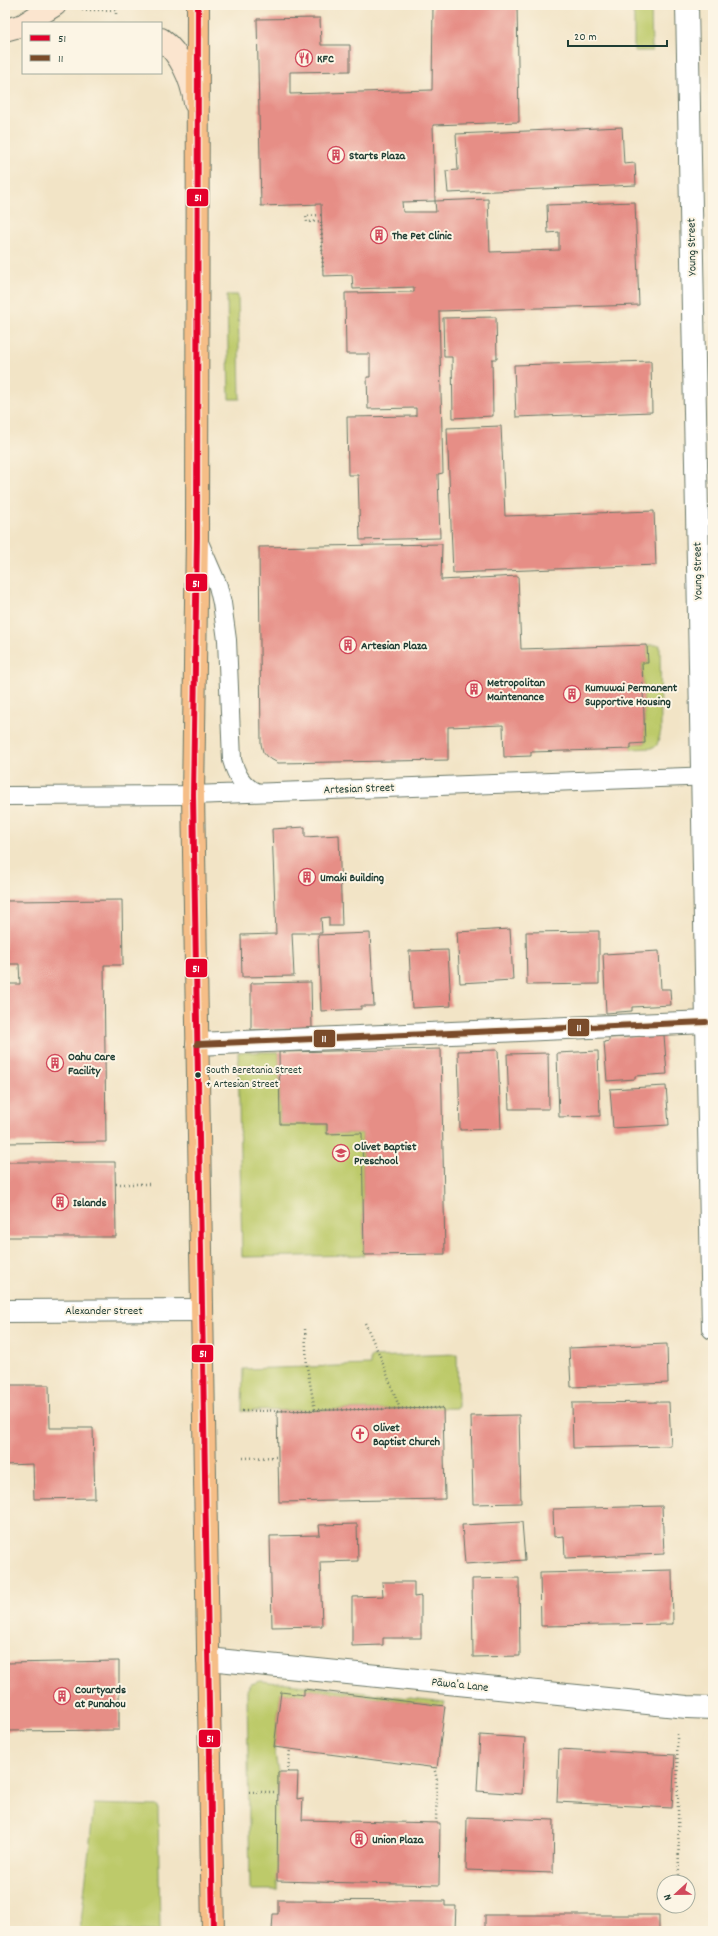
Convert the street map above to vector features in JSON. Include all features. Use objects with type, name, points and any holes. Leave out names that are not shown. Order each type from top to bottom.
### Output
[{"type":"main road","points":[[198,5],[197,537],[193,795],[213,1931]]},
{"type":"street","points":[[28,22],[54,5]]},
{"type":"street","name":"Young Street","points":[[687,5],[707,776],[706,1022],[713,1328]]},
{"type":"street","points":[[5,31],[22,24]]},
{"type":"street","points":[[5,31],[22,31]]},
{"type":"street","points":[[162,40],[176,54],[185,70],[194,97],[197,117]]},
{"type":"street","points":[[197,1044],[706,1022]]},
{"type":"street","name":"Alexander Street","points":[[5,1311],[202,1310]]},
{"type":"street","name":"Pāwaʻa Lane","points":[[208,1658],[687,1707],[713,1708]]},
{"type":"lane","points":[[197,537],[218,586],[223,609],[232,760],[239,778],[246,786],[256,792]]},
{"type":"lane","name":"Artesian Street","points":[[5,796],[193,795],[707,776]]},
{"type":"path","points":[[116,5],[116,15]]},
{"type":"path","points":[[76,10],[116,10]]},
{"type":"path","points":[[321,215],[306,216],[307,222],[321,221],[323,270]]},
{"type":"path","points":[[116,1184],[150,1184]]},
{"type":"path","points":[[365,1323],[380,1356],[400,1409]]},
{"type":"path","points":[[305,1329],[307,1367],[315,1410]]},
{"type":"path","points":[[242,1411],[443,1408]]},
{"type":"path","points":[[242,1458],[278,1457]]},
{"type":"path","points":[[676,1728],[680,1874]]},
{"type":"path","points":[[288,1772],[290,1749]]},
{"type":"path","points":[[434,1768],[437,1780],[436,1823]]},
{"type":"path","points":[[249,1792],[277,1792]]},
{"type":"green space","points":[[631,5],[651,5],[652,51],[634,51],[634,16]]},
{"type":"green space","points":[[227,295],[238,295],[240,399],[229,399]]},
{"type":"green space","points":[[647,645],[660,645],[661,731],[657,745],[654,748],[631,749],[631,744],[645,743],[642,663],[648,663]]},
{"type":"green space","points":[[238,1052],[279,1052],[280,1124],[327,1124],[327,1134],[362,1133],[364,1255],[242,1257]]},
{"type":"green space","points":[[457,1354],[458,1408],[242,1411],[243,1369],[370,1365],[370,1357]]},
{"type":"green space","points":[[261,1681],[445,1702],[444,1706],[305,1689],[304,1695],[281,1692],[274,1747],[278,1772],[277,1807],[279,1808],[277,1890],[250,1890],[247,1691],[251,1684]]},
{"type":"green space","points":[[94,1804],[158,1806],[160,1931],[80,1931]]},
{"type":"building","points":[[433,5],[517,5],[519,122],[433,125],[435,201],[488,199],[490,252],[559,250],[559,232],[548,233],[547,205],[635,202],[639,305],[439,311],[443,473],[438,474],[440,538],[360,540],[358,475],[348,475],[347,417],[416,416],[416,408],[368,409],[367,377],[370,377],[370,354],[346,354],[345,293],[414,292],[414,287],[353,289],[352,275],[323,276],[321,204],[261,206],[257,19],[320,18],[321,45],[350,45],[350,71],[290,72],[290,94],[432,90]],"holes":[[[435,201],[436,212],[403,212],[402,202]]]},
{"type":"building","points":[[622,127],[624,164],[635,163],[636,185],[448,193],[446,171],[458,170],[456,134]]},
{"type":"building","points":[[496,317],[497,359],[492,359],[493,416],[453,418],[452,357],[444,357],[443,318]]},
{"type":"building","points":[[651,361],[652,412],[516,417],[514,365]]},
{"type":"building","points":[[501,426],[505,516],[654,511],[656,565],[453,573],[447,428]]},
{"type":"building","points":[[442,544],[441,580],[518,576],[521,649],[647,645],[648,663],[642,663],[645,743],[631,744],[631,749],[531,752],[531,756],[504,757],[503,725],[448,727],[448,760],[278,763],[267,757],[263,752],[261,744],[259,547]]},
{"type":"building","name":"Umaki Building","points":[[305,827],[305,837],[339,835],[342,926],[329,926],[329,917],[321,918],[322,933],[292,933],[294,976],[242,977],[241,935],[276,934],[272,829]]},
{"type":"building","name":"Oahu Care Facility","points":[[122,900],[123,965],[104,965],[106,1142],[5,1143],[5,984],[20,984],[19,964],[5,964],[5,901]]},
{"type":"building","points":[[510,929],[513,980],[460,983],[457,932]]},
{"type":"building","points":[[599,931],[599,984],[527,985],[526,932]]},
{"type":"building","points":[[370,933],[374,1006],[361,1006],[361,1009],[321,1011],[318,935]]},
{"type":"building","points":[[448,950],[451,1006],[412,1008],[409,951]]},
{"type":"building","points":[[659,951],[661,989],[670,989],[671,1005],[632,1007],[632,1011],[606,1013],[603,954]]},
{"type":"building","points":[[311,982],[312,1028],[251,1030],[251,983]]},
{"type":"building","points":[[664,1035],[667,1074],[635,1076],[635,1079],[607,1081],[604,1042],[609,1041],[609,1038]]},
{"type":"building","name":"Olivet Baptist Preschool","points":[[441,1049],[445,1254],[364,1255],[362,1133],[327,1134],[327,1124],[280,1124],[279,1052]]},
{"type":"building","points":[[498,1050],[501,1129],[460,1130],[458,1051]]},
{"type":"building","points":[[598,1051],[600,1116],[559,1117],[557,1053]]},
{"type":"building","points":[[548,1053],[549,1109],[509,1109],[507,1054]]},
{"type":"building","points":[[666,1086],[669,1125],[613,1128],[610,1089]]},
{"type":"building","name":"Islands","points":[[5,1162],[115,1162],[116,1237],[5,1237]]},
{"type":"building","points":[[667,1344],[668,1383],[571,1387],[569,1348]]},
{"type":"building","points":[[5,1385],[49,1385],[50,1428],[93,1428],[95,1498],[34,1499],[33,1464],[5,1465]]},
{"type":"building","points":[[669,1402],[671,1446],[573,1448],[572,1403]]},
{"type":"building","name":"Olivet Baptist Church","points":[[443,1408],[445,1499],[279,1502],[277,1411]]},
{"type":"building","points":[[519,1415],[521,1503],[473,1504],[471,1416]]},
{"type":"building","points":[[662,1506],[664,1554],[565,1558],[564,1536],[554,1537],[553,1509]]},
{"type":"building","points":[[522,1522],[525,1560],[465,1564],[462,1525]]},
{"type":"building","points":[[357,1524],[358,1561],[320,1562],[322,1626],[272,1627],[270,1536],[320,1535],[319,1525]]},
{"type":"building","points":[[672,1570],[673,1624],[541,1626],[540,1573]]},
{"type":"building","points":[[519,1578],[520,1656],[473,1657],[472,1579]]},
{"type":"building","points":[[382,1582],[414,1582],[414,1597],[421,1596],[421,1638],[383,1638],[383,1645],[352,1646],[352,1597],[383,1596]]},
{"type":"building","name":"Courtyards at Punahou","points":[[119,1661],[119,1730],[5,1731],[5,1663]]},
{"type":"building","points":[[304,1689],[445,1706],[437,1768],[274,1747],[281,1692],[304,1695]]},
{"type":"building","points":[[480,1735],[525,1738],[522,1794],[477,1791]]},
{"type":"building","points":[[559,1749],[675,1755],[672,1808],[557,1802]]},
{"type":"building","name":"Union Plaza","points":[[278,1772],[298,1772],[297,1799],[303,1798],[302,1820],[440,1823],[439,1885],[277,1881]]},
{"type":"building","points":[[467,1817],[554,1820],[553,1873],[466,1870]]},
{"type":"building","points":[[278,1900],[445,1901],[445,1906],[456,1906],[455,1929],[451,1929],[451,1931],[272,1931],[273,1914],[278,1914]]},
{"type":"building","points":[[485,1915],[659,1915],[659,1931],[485,1931]]},
{"type":"transit line","name":"51","points":[[198,5],[197,537],[193,795],[213,1931]]},
{"type":"transit line","name":"11","points":[[197,1044],[706,1022]]},
{"type":"place","name":"KFC","points":[[304,58]]},
{"type":"place","name":"Starts Plaza","points":[[336,155]]},
{"type":"place","name":"The Pet Clinic","points":[[379,235]]},
{"type":"place","name":"Artesian Plaza","points":[[348,645]]},
{"type":"place","name":"Metropolitan Maintenance","points":[[474,689]]},
{"type":"place","name":"Kumuwai Permanent Supportive Housing","points":[[572,694]]},
{"type":"place","name":"Umaki Building","points":[[307,877]]},
{"type":"place","name":"Oahu Care Facility","points":[[55,1063]]},
{"type":"place","name":"South Beretania Street + Artesian Street","points":[[198,1075]]},
{"type":"place","name":"Olivet Baptist Preschool","points":[[341,1153]]},
{"type":"place","name":"Islands","points":[[60,1202]]},
{"type":"place","name":"Olivet Baptist Church","points":[[360,1434]]},
{"type":"place","name":"Courtyards at Punahou","points":[[62,1696]]},
{"type":"place","name":"Union Plaza","points":[[359,1839]]}]
